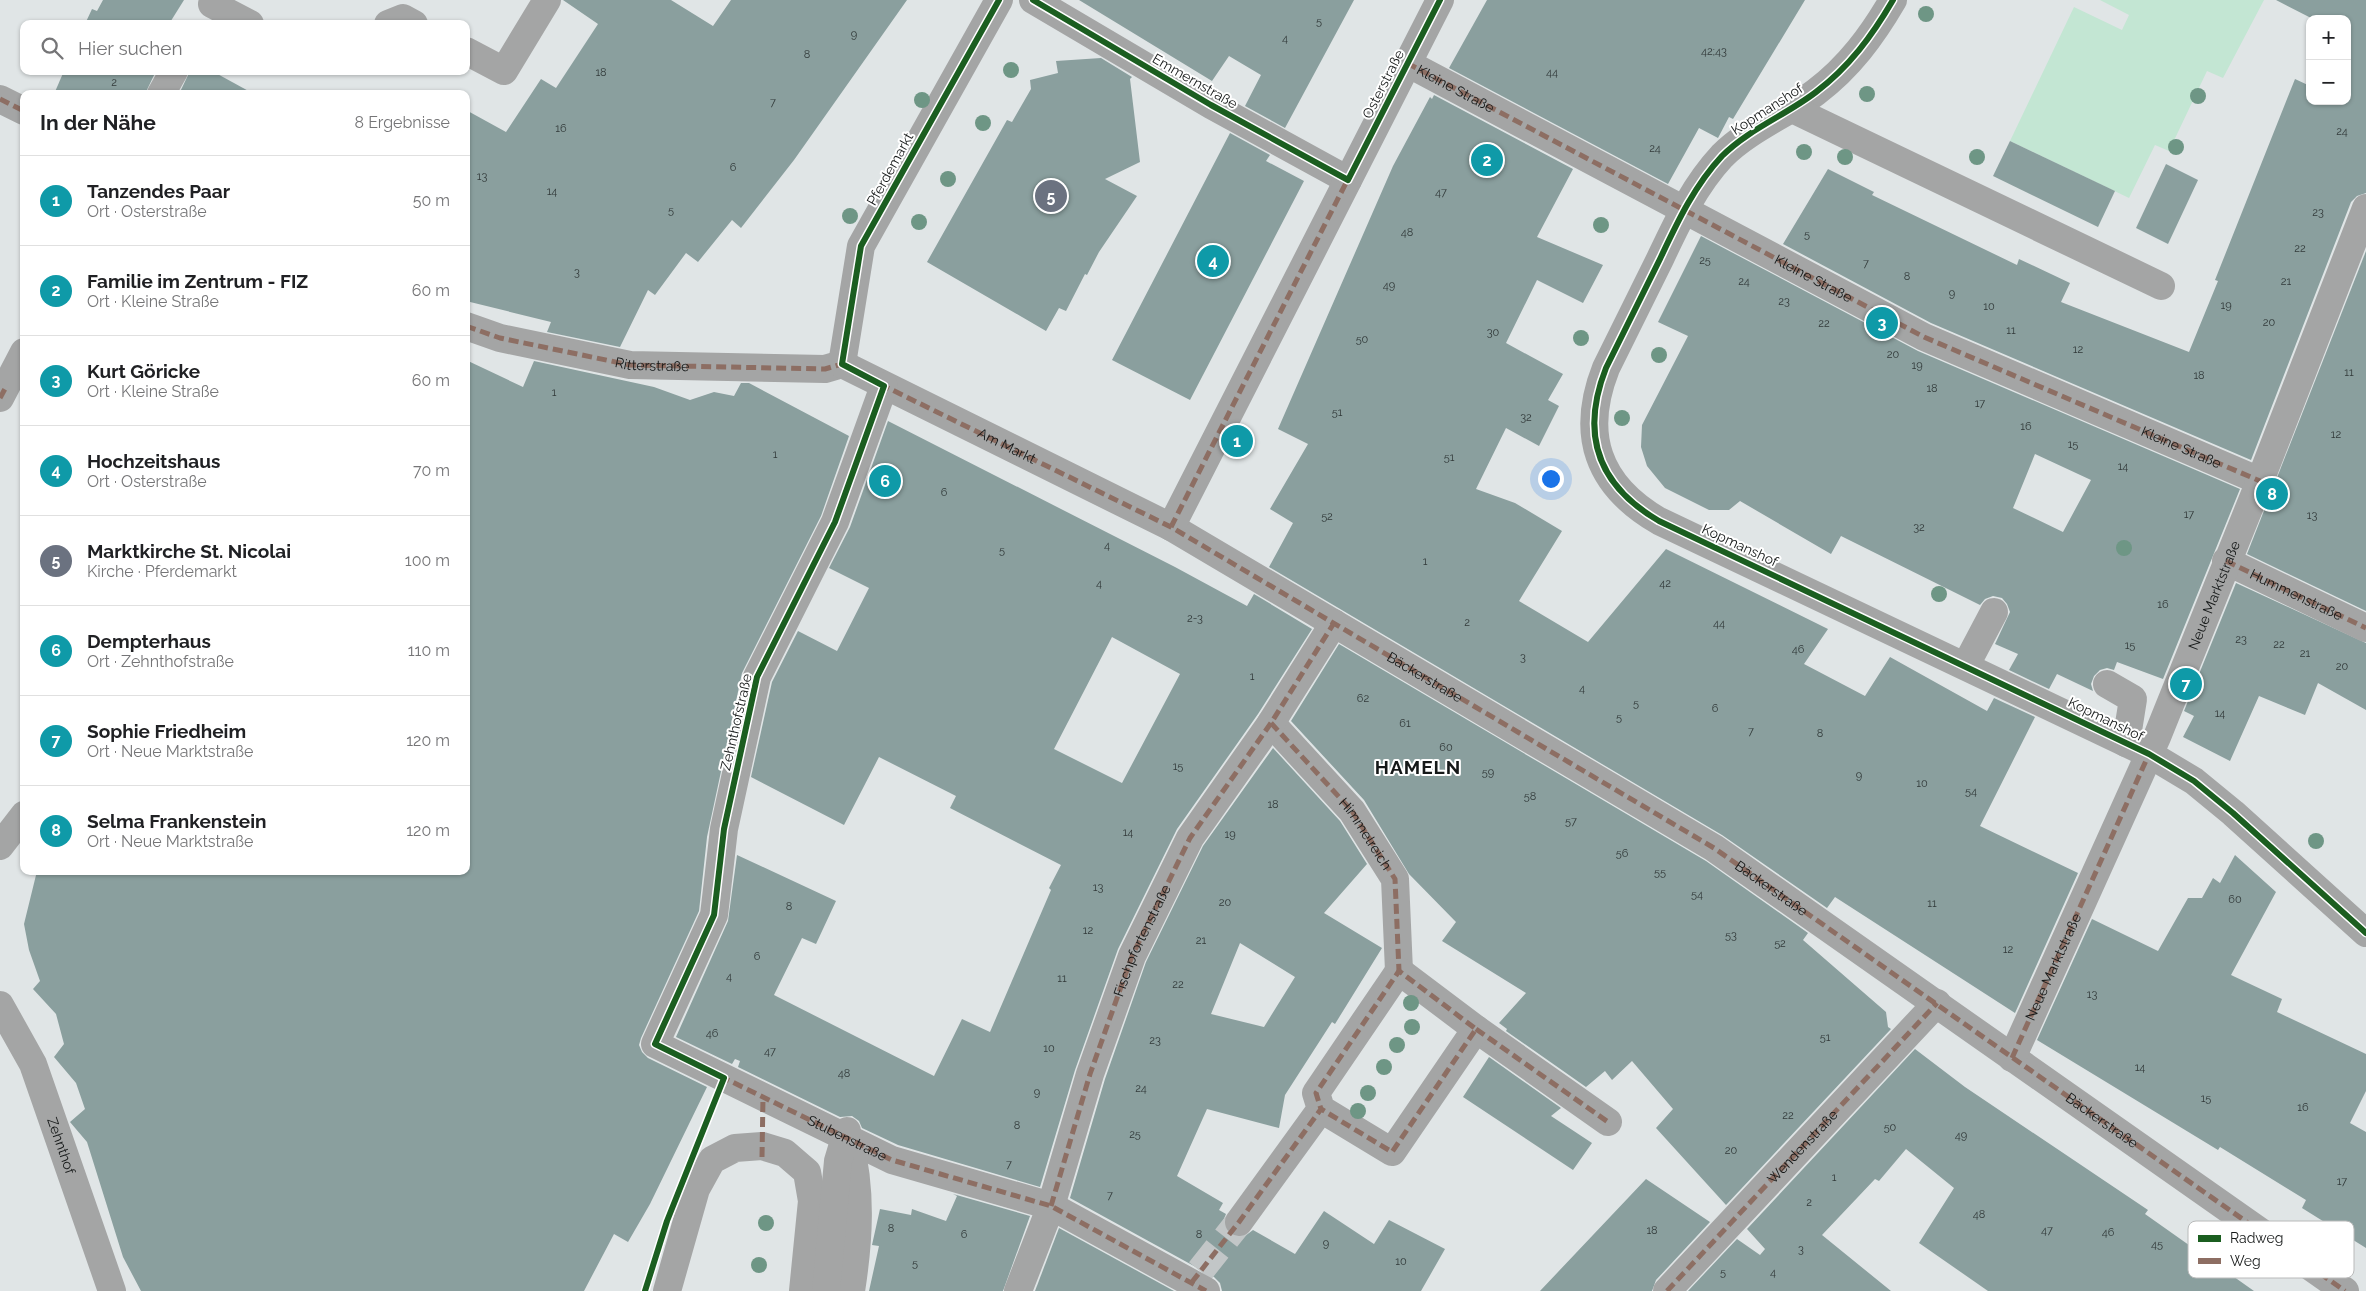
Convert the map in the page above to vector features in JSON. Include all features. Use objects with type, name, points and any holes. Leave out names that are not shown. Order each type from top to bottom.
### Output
[{"type":"street","points":[[470,53],[504,71],[547,0]]},
{"type":"street","name":"Pferdemarkt","points":[[842,364],[861,246],[999,0]]},
{"type":"street","name":"Emmernstraße","points":[[1033,0],[1211,105],[1348,180]]},
{"type":"street","name":"Osterstraße","points":[[1171,527],[1440,0]]},
{"type":"street","name":"Kopmanshof","points":[[1893,0],[1858,54],[1814,93],[1740,141],[1722,156],[1705,177],[1683,211],[1598,390],[1594,413],[1595,436],[1601,458],[1610,478],[1623,495],[1640,510],[1659,521],[2138,748],[2194,781],[2233,813],[2366,933]]},
{"type":"street","points":[[209,9],[239,20]]},
{"type":"street","name":"Kleine Straße","points":[[1407,64],[1683,211],[1924,336],[2260,481]]},
{"type":"street","points":[[163,90],[172,75]]},
{"type":"street","points":[[0,99],[20,109]]},
{"type":"street","name":"Kopmanshof","points":[[1790,108],[2161,286]]},
{"type":"street","name":"Neue Marktstraße","points":[[2012,1058],[2138,748],[2226,561],[2260,481],[2366,208]]},
{"type":"street","name":"Ritterstraße","points":[[470,327],[500,338],[630,365],[824,369],[842,364]]},
{"type":"street","points":[[10,393],[20,364]]},
{"type":"street","name":"Am Markt","points":[[842,364],[1171,527]]},
{"type":"street","name":"Zehnthofstraße","points":[[655,1044],[714,915],[724,829],[758,677],[835,522],[884,386]]},
{"type":"street","name":"Bäckerstraße","points":[[1171,527],[1714,848],[1937,1003],[2244,1221]]},
{"type":"street","name":"Hummenstraße","points":[[2226,561],[2366,628]]},
{"type":"street","points":[[1966,665],[1994,612]]},
{"type":"street","name":"Fischpfortenstraße","points":[[1018,1291],[1051,1206],[1090,1074],[1132,956],[1190,838],[1271,723],[1334,623]]},
{"type":"street","points":[[2107,684],[2133,699],[2138,748]]},
{"type":"street","name":"Himmelreich","points":[[1271,723],[1352,811],[1395,879],[1399,971]]},
{"type":"street","points":[[0,846],[20,820]]},
{"type":"street","points":[[1476,1029],[1392,1152],[1321,1109],[1316,1093],[1399,971],[1476,1029],[1608,1122]]},
{"type":"street","name":"Wendenstraße","points":[[1667,1291],[1937,1003]]},
{"type":"street","name":"Zehnthof","points":[[0,1005],[33,1064],[112,1291]]},
{"type":"street","name":"Stubenstraße","points":[[655,1044],[892,1160],[1051,1206],[1199,1282]]},
{"type":"street","points":[[1239,1222],[1321,1109]]},
{"type":"street","points":[[826,1291],[838,1162],[847,1138]]},
{"type":"street","points":[[847,1138],[855,1161],[859,1199],[858,1247],[851,1291]]},
{"type":"street","points":[[668,1291],[696,1189],[712,1160],[735,1148],[762,1146],[785,1153],[806,1172],[812,1201],[803,1291]]},
{"type":"street","name":"Bäckerstraße","points":[[2325,1278],[2344,1291]]},
{"type":"green space","points":[[2100,0],[2264,0],[2223,78],[2207,71],[2169,151],[2155,145],[2129,198],[2010,141],[2074,7],[2122,30],[2129,15]]},
{"type":"building","points":[[103,0],[184,0],[172,20],[87,20],[92,9],[97,11]]},
{"type":"building","points":[[563,0],[671,0],[713,26],[731,0],[907,0],[794,160],[741,228],[732,220],[698,262],[686,253],[655,295],[648,290],[620,347],[547,332],[551,322],[470,302],[470,112],[506,132],[541,79],[556,88],[598,24]]},
{"type":"building","points":[[1079,0],[1354,0],[1285,128],[1245,106],[1261,75],[1229,56],[1212,81]]},
{"type":"building","points":[[1487,0],[1805,0],[1733,119],[1729,117],[1718,138],[1699,128],[1668,184],[1449,68]]},
{"type":"building","points":[[2276,0],[2366,0],[2366,193],[2357,196],[2351,202],[2251,460],[1931,323],[1783,244],[1828,169],[1874,192],[1872,195],[2017,265],[2019,259],[2070,283],[2061,302],[2189,352],[2218,281],[2215,280],[2295,79],[2306,84],[2306,105],[2351,105],[2351,15],[2306,15]]},
{"type":"building","points":[[1101,58],[1132,77],[1130,79],[1140,162],[1105,179],[1137,196],[1099,252],[1087,275],[1085,274],[1066,311],[1059,308],[1046,331],[927,262],[1007,120],[1012,122],[1031,89],[1030,80],[1058,73],[1056,61]]},
{"type":"building","points":[[62,75],[154,75],[147,90],[56,90]]},
{"type":"building","points":[[188,75],[219,75],[247,90],[181,90]]},
{"type":"building","points":[[1434,95],[1573,169],[1537,237],[1603,265],[1583,303],[1537,280],[1506,343],[1563,374],[1548,400],[1559,406],[1539,446],[1506,428],[1476,489],[1515,503],[1562,531],[1519,601],[1588,642],[1666,549],[1828,629],[1804,664],[1865,696],[1890,657],[1987,711],[1994,698],[2035,717],[1980,826],[2078,873],[2015,1013],[1835,897],[1827,908],[1722,835],[1269,567],[1293,523],[1270,509],[1308,444],[1278,429],[1393,166],[1430,97],[1432,99]]},
{"type":"building","points":[[1230,133],[1270,155],[1266,161],[1304,181],[1190,400],[1112,360]]},
{"type":"building","points":[[2010,141],[2115,191],[2098,227],[1993,176]]},
{"type":"building","points":[[2166,164],[2198,180],[2168,244],[2136,228]]},
{"type":"building","points":[[1701,236],[1918,351],[2240,489],[2163,679],[2117,662],[2114,670],[2107,668],[2100,670],[2094,676],[2091,684],[2093,691],[2057,674],[2049,689],[2009,670],[2018,654],[1995,644],[2010,612],[2002,598],[1993,596],[1985,599],[1980,605],[1841,536],[1831,554],[1740,501],[1729,510],[1709,510],[1665,488],[1647,466],[1641,447],[1642,425],[1688,336],[1658,322]],"holes":[[[2035,454],[2091,480],[2063,532],[2013,508]]]},
{"type":"building","points":[[2366,251],[2366,611],[2247,554]]},
{"type":"building","points":[[534,361],[654,387],[690,400],[714,392],[734,396],[741,383],[749,383],[849,436],[821,516],[742,673],[707,837],[699,911],[639,1045],[642,1052],[648,1058],[707,1087],[650,1204],[628,1242],[614,1234],[584,1291],[141,1291],[123,1257],[87,1142],[70,1122],[85,1109],[76,1083],[54,1057],[64,1044],[56,1014],[33,989],[40,981],[29,950],[24,924],[36,875],[470,875],[470,362],[523,387]]},
{"type":"building","points":[[888,421],[1175,567],[1247,606],[1254,594],[1312,629],[1258,714],[1177,829],[1118,949],[1075,1070],[1040,1187],[898,1145],[862,1128],[859,1121],[852,1116],[840,1117],[738,1067],[740,1061],[735,1059],[732,1064],[676,1037],[728,921],[737,855],[836,901],[816,944],[802,938],[774,995],[934,1076],[962,1019],[990,1032],[1051,890],[1049,888],[1061,865],[950,808],[956,796],[879,757],[844,825],[751,777],[772,682],[798,631],[837,651],[869,588],[829,568],[850,527]],"holes":[[[1112,637],[1180,674],[1122,783],[1054,749]]]},
{"type":"building","points":[[2236,583],[2366,643],[2366,710],[2318,683],[2305,715],[2259,696],[2230,761],[2183,737],[2194,716],[2184,711]]},
{"type":"building","points":[[1339,644],[1706,861],[1808,933],[1803,940],[1886,1012],[1888,1027],[1891,1029],[1726,1205],[1656,1128],[1673,1109],[1632,1061],[1612,1080],[1605,1071],[1586,1087],[1506,1031],[1507,1029],[1499,1023],[1526,993],[1442,941],[1456,922],[1409,874],[1364,800],[1291,721]]},
{"type":"building","points":[[1273,748],[1340,821],[1367,864],[1324,913],[1382,948],[1335,1024],[1332,1022],[1285,1095],[1279,1128],[1207,1109],[1177,1176],[1223,1203],[1219,1210],[1226,1214],[1223,1221],[1230,1235],[1237,1237],[1245,1236],[1253,1230],[1295,1254],[1324,1211],[1374,1244],[1389,1220],[1445,1249],[1421,1291],[1222,1291],[1220,1283],[1214,1277],[1070,1198],[1105,1079],[1146,962],[1203,846]],"holes":[[[1240,943],[1295,977],[1264,1027],[1211,1014]]]},
{"type":"building","points":[[2235,855],[2276,892],[2231,975],[2282,999],[2277,1012],[2366,1054],[2366,1091],[2350,1123],[2366,1132],[2366,1248],[2354,1240],[2354,1221],[2323,1221],[2302,1208],[2306,1200],[2220,1147],[2218,1150],[2037,1040],[2092,919],[2158,951],[2188,898],[2202,898],[2213,878],[2220,883]]},
{"type":"building","points":[[1915,1049],[1965,1087],[2148,1210],[2145,1214],[2188,1244],[2188,1278],[2236,1278],[2254,1291],[1988,1291],[1919,1243],[1954,1188],[1906,1149],[1879,1181],[1875,1179],[1822,1235],[1891,1291],[1688,1291],[1737,1239],[1760,1255],[1765,1249],[1747,1229]]},
{"type":"building","points":[[1489,1057],[1561,1108],[1551,1116],[1592,1143],[1573,1170],[1463,1097]]},
{"type":"building","points":[[1646,1179],[1710,1222],[1656,1280],[1652,1291],[1540,1291]]},
{"type":"building","points":[[953,1194],[1030,1216],[1003,1291],[869,1291],[879,1246],[872,1245],[880,1209],[911,1215],[912,1209],[946,1221],[957,1196]]},
{"type":"building","points":[[1059,1228],[1174,1291],[1035,1291]]},
{"type":"tunnel","points":[[1200,1271],[1239,1222]]},
{"type":"marked path","points":[[1407,63],[1924,337],[2260,481]]},
{"type":"marked path","points":[[0,99],[20,109]]},
{"type":"marked path","points":[[1171,527],[1349,177]]},
{"type":"marked path","points":[[470,327],[500,338],[630,365],[825,369],[842,364]]},
{"type":"marked path","points":[[880,384],[1171,527],[1714,848],[2245,1221]]},
{"type":"marked path","points":[[0,398],[7,385]]},
{"type":"marked path","points":[[2226,561],[2366,628]]},
{"type":"marked path","points":[[1051,1206],[1090,1074],[1132,956],[1190,838],[1271,723],[1334,623]]},
{"type":"marked path","points":[[1271,723],[1352,811],[1395,879],[1399,971]]},
{"type":"marked path","points":[[2012,1058],[2149,754]]},
{"type":"marked path","points":[[1192,1282],[1239,1222],[1321,1109],[1392,1152],[1476,1029],[1399,971],[1316,1093],[1321,1109]]},
{"type":"marked path","points":[[1667,1291],[1937,1003]]},
{"type":"marked path","points":[[1476,1029],[1608,1122]]},
{"type":"marked path","points":[[720,1076],[892,1160],[1051,1206],[1206,1291]]},
{"type":"marked path","points":[[762,1157],[763,1097]]},
{"type":"marked path","points":[[2326,1278],[2345,1291]]},
{"type":"cycle path","points":[[645,1291],[667,1221],[724,1078],[655,1044],[714,915],[724,829],[757,677],[835,522],[884,386],[842,364],[861,246],[999,0]]},
{"type":"cycle path","points":[[1033,0],[1211,105],[1348,180],[1440,0]]},
{"type":"cycle path","points":[[1893,0],[1877,26],[1839,72],[1816,92],[1733,146],[1712,168],[1687,205],[1606,368],[1598,392],[1595,436],[1600,456],[1608,474],[1621,491],[1638,507],[1659,521],[2149,754],[2194,781],[2233,813],[2366,933]]},
{"type":"place","name":"Familie im Zentrum - FIZ","points":[[1487,160]]},
{"type":"place","name":"Marktkirche St. Nicolai","points":[[1051,196]]},
{"type":"place","name":"Hochzeitshaus","points":[[1213,261]]},
{"type":"place","name":"Kurt Göricke","points":[[1882,323]]},
{"type":"place","name":"Tanzendes Paar","points":[[1237,441]]},
{"type":"place","name":"Dempterhaus","points":[[885,481]]},
{"type":"place","name":"Selma Frankenstein","points":[[2272,494]]},
{"type":"place","name":"Sophie Friedheim","points":[[2186,684]]},
{"type":"district","name":"HAMELN","points":[[1418,767]]}]
